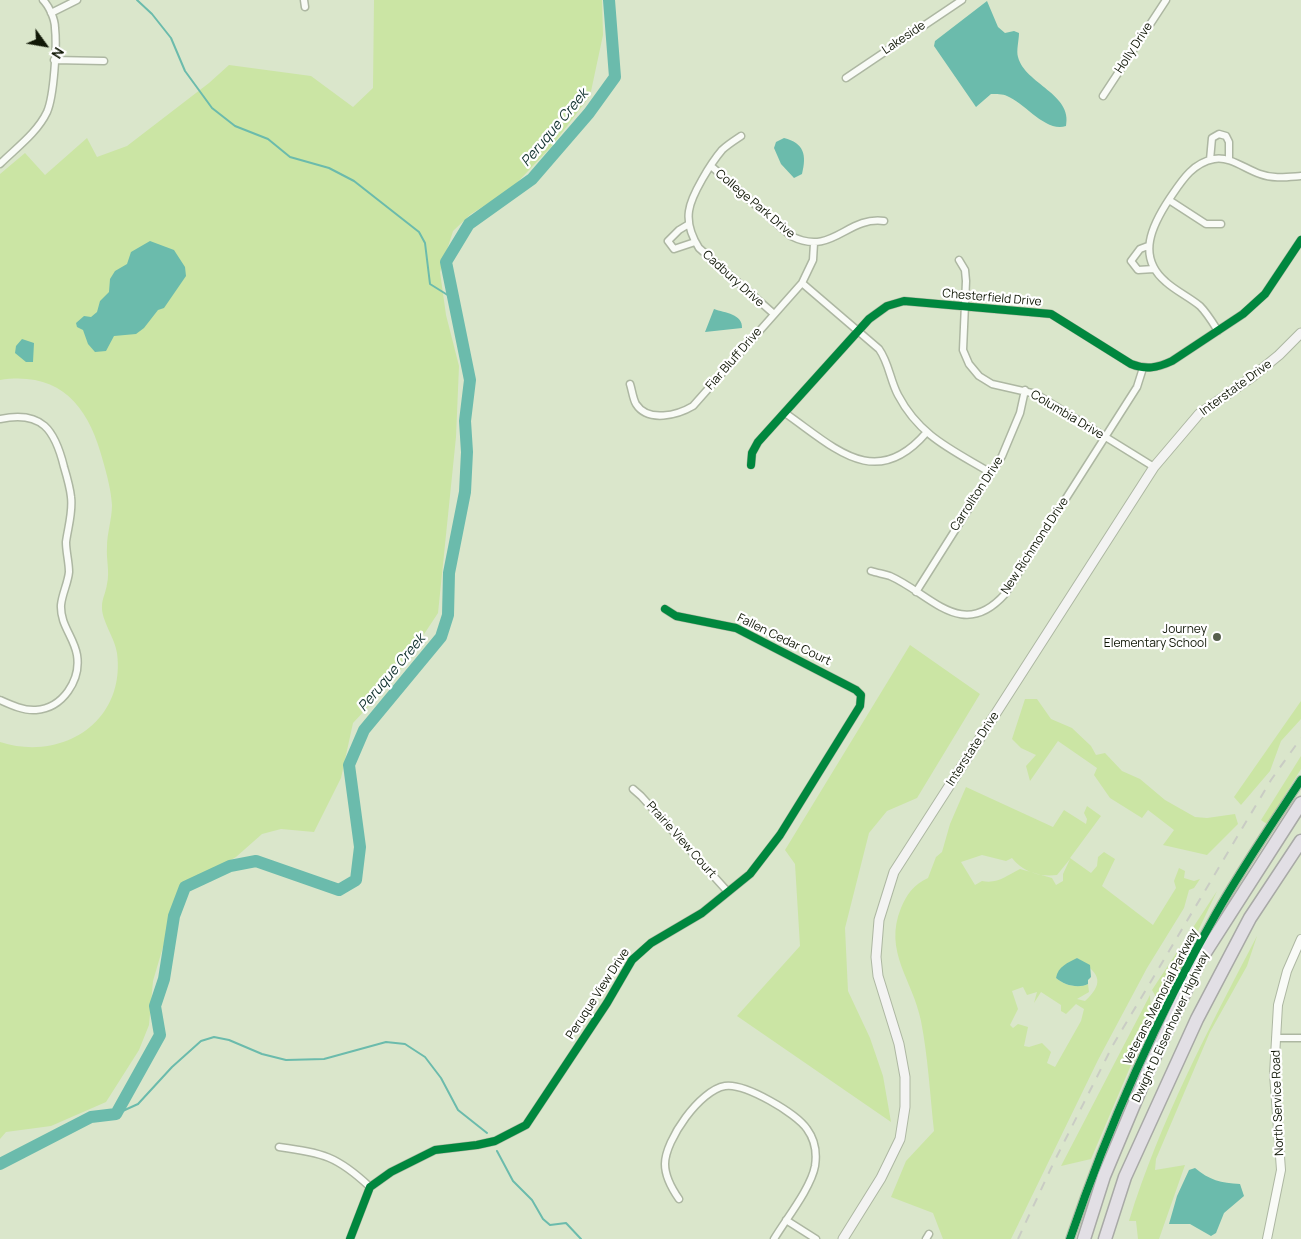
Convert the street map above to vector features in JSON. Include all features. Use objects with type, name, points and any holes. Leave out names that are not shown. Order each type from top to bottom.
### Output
[{"type":"highway","name":"Dwight D Eisenhower Highway","points":[[1084,1239],[1104,1176],[1148,1071],[1199,962],[1301,803]]},
{"type":"highway","name":"Dwight D Eisenhower Highway","points":[[1105,1239],[1125,1177],[1197,1019],[1250,918],[1301,841]]},
{"type":"main road","name":"Interstate Drive","points":[[844,1239],[881,1178],[900,1139],[905,1107],[905,1077],[899,1044],[878,976],[876,956],[880,911],[894,872],[1154,467],[1199,414],[1273,361],[1301,333]]},
{"type":"street","points":[[0,164],[34,132],[47,112],[52,92],[56,26],[43,0]]},
{"type":"street","points":[[51,13],[77,0]]},
{"type":"street","name":"Lakeside","points":[[846,78],[962,0]]},
{"type":"street","name":"Holly Drive","points":[[1103,96],[1166,0]]},
{"type":"street","points":[[54,60],[104,61]]},
{"type":"street","points":[[1210,160],[1212,138],[1219,134],[1226,136],[1229,160]]},
{"type":"street","name":"Cadbury Drive","points":[[741,136],[723,149],[692,198],[688,212],[689,224],[699,248],[774,314]]},
{"type":"street","points":[[1218,331],[1201,307],[1165,282],[1154,269],[1148,256],[1148,246],[1154,226],[1169,200],[1187,175],[1200,163],[1210,160],[1229,160],[1260,175],[1278,178],[1301,176]]},
{"type":"street","name":"College Park Drive","points":[[711,166],[791,236],[814,243]]},
{"type":"street","points":[[1169,200],[1206,224],[1221,224]]},
{"type":"street","points":[[814,243],[836,238],[860,222],[884,221]]},
{"type":"street","name":"Cadbury Drive","points":[[689,224],[679,230],[668,241],[674,249],[695,242]]},
{"type":"street","points":[[1143,368],[1160,366],[1172,361],[1243,314],[1265,294],[1301,240]]},
{"type":"street","name":"Fiar Bluff Drive","points":[[630,384],[636,405],[645,411],[667,416],[680,414],[693,406],[802,283],[813,260],[814,243]]},
{"type":"street","points":[[1148,246],[1140,249],[1131,261],[1138,270],[1154,269]]},
{"type":"street","name":"Columbia Drive","points":[[959,260],[965,270],[966,281],[962,350],[969,364],[979,376],[992,384],[1036,394],[1154,467]]},
{"type":"street","points":[[802,283],[879,349],[886,359],[897,393],[926,433],[991,473]]},
{"type":"street","name":"Chesterfield Drive","points":[[751,465],[752,453],[758,442],[868,319],[887,306],[904,301],[1051,314],[1131,364],[1143,368]]},
{"type":"street","name":"New Richmond Drive","points":[[871,571],[890,576],[951,613],[965,615],[982,612],[996,604],[1005,594],[1137,387],[1143,368]]},
{"type":"street","name":"Carrollton Drive","points":[[916,592],[1002,456],[1012,435],[1025,390]]},
{"type":"street","points":[[785,413],[842,453],[855,459],[870,462],[886,462],[900,456],[913,448],[926,433]]},
{"type":"street","points":[[0,419],[15,416],[31,418],[44,424],[59,446],[71,497],[66,544],[69,573],[61,602],[61,613],[65,630],[76,652],[78,663],[70,689],[57,702],[47,707],[28,710],[0,700]]},
{"type":"street","name":"Fallen Cedar Court","points":[[665,609],[676,616],[736,628],[834,676],[861,695]]},
{"type":"street","name":"Peruque View Drive","points":[[370,1187],[403,1164],[435,1150],[495,1141],[526,1125],[607,1003],[632,960],[646,947],[702,913],[750,874],[780,835],[860,706],[861,695]]},
{"type":"street","name":"Veterans Memorial Parkway","points":[[1070,1239],[1102,1152],[1159,1022],[1215,915],[1301,780]]},
{"type":"street","name":"Prairie View Court","points":[[632,789],[641,796],[728,892]]},
{"type":"street","name":"North Service Road","points":[[1267,1239],[1281,1170],[1274,1074],[1278,1005],[1287,971],[1301,939]]},
{"type":"street","points":[[1276,1038],[1301,1038]]},
{"type":"street","points":[[680,1199],[669,1181],[666,1169],[670,1146],[695,1105],[705,1094],[725,1086],[741,1087],[796,1118],[807,1128],[813,1141],[816,1156],[814,1171],[774,1239]]},
{"type":"street","points":[[279,1147],[324,1154],[338,1160],[370,1187],[350,1239]]},
{"type":"street","points":[[786,1220],[816,1239]]},
{"type":"green space","points":[[374,0],[602,0],[603,35],[590,96],[551,147],[510,190],[471,214],[453,231],[440,272],[446,315],[459,366],[456,437],[438,613],[395,678],[353,723],[341,778],[314,832],[281,829],[262,834],[236,857],[200,878],[182,882],[153,981],[149,1025],[139,1050],[106,1102],[51,1126],[6,1132],[0,1139],[0,742],[23,747],[46,746],[67,741],[85,731],[100,717],[111,699],[117,677],[117,653],[102,611],[108,579],[107,542],[112,505],[111,494],[97,442],[90,424],[69,397],[56,387],[40,381],[21,379],[0,380],[0,174],[25,153],[45,175],[87,138],[97,157],[127,146],[209,83],[229,65],[311,76],[353,107],[373,88]]},
{"type":"green space","points":[[910,645],[980,694],[917,798],[887,811],[869,833],[845,928],[848,991],[870,1038],[883,1076],[891,1122],[737,1016],[800,946],[795,864],[785,850]]},
{"type":"green space","points":[[1025,699],[1037,699],[1051,719],[1072,728],[1091,746],[1096,755],[1105,753],[1122,771],[1140,779],[1165,800],[1195,817],[1207,818],[1235,814],[1238,824],[1207,855],[1163,845],[1174,830],[1148,810],[1142,818],[1110,798],[1094,775],[1097,768],[1058,741],[1030,781],[1026,766],[1036,755],[1021,748],[1012,739]]},
{"type":"green space","points":[[1301,701],[1301,719],[1281,741],[1270,771],[1241,805],[1234,797]]},
{"type":"green space","points":[[1301,756],[1301,769],[1267,824],[1261,820]]},
{"type":"green space","points":[[966,787],[1053,827],[1064,810],[1086,824],[1087,819],[1084,813],[1087,806],[1101,816],[1070,858],[1091,873],[1097,866],[1098,857],[1104,852],[1115,859],[1102,886],[1153,925],[1176,888],[1174,881],[1179,868],[1185,871],[1184,878],[1194,881],[1200,879],[1194,888],[1189,890],[1184,908],[1147,968],[1098,1060],[1011,1239],[943,1239],[933,1213],[891,1197],[906,1161],[934,1131],[921,1021],[897,952],[896,924],[908,894],[914,887],[928,878],[936,857],[942,852],[950,824]],"holes":[[[982,855],[1006,861],[1012,858],[1021,867],[1031,872],[1020,869],[1006,877],[988,882],[982,881],[975,885],[961,862]],[[1070,859],[1063,874],[1063,881],[1056,885],[1052,878],[1039,874],[1057,875]],[[1077,958],[1090,968],[1097,977],[1096,988],[1085,1001],[1077,999],[1089,992],[1088,984],[1076,986],[1056,978]],[[1023,987],[1027,995],[1037,992],[1034,1003],[1041,992],[1061,1005],[1061,1011],[1066,1014],[1076,1004],[1084,1009],[1081,1021],[1055,1067],[1047,1063],[1051,1052],[1042,1043],[1029,1047],[1024,1046],[1028,1027],[1018,1024],[1013,1028],[1010,1025],[1018,1009],[1012,991]]]},
{"type":"green space","points":[[1217,891],[1170,990],[1159,1002],[1152,990]]},
{"type":"green space","points":[[1257,936],[1247,966],[1210,1032],[1156,1159],[1155,1170],[1185,1165],[1159,1239],[1138,1239],[1136,1221],[1129,1221],[1155,1147],[1204,1040]]},
{"type":"green space","points":[[1150,995],[1151,1018],[1091,1159],[1061,1166]]},
{"type":"water","points":[[987,1],[998,27],[1005,33],[1014,31],[1019,33],[1017,55],[1022,66],[1029,75],[1056,97],[1066,115],[1066,126],[1058,127],[1043,121],[1004,95],[991,94],[976,107],[934,46],[935,41]]},
{"type":"water","points":[[784,138],[796,143],[804,156],[802,174],[794,178],[781,164],[774,148],[776,142]]},
{"type":"water","points":[[150,241],[174,250],[185,267],[186,276],[164,308],[158,310],[144,328],[136,334],[114,336],[106,351],[95,352],[88,344],[83,330],[77,327],[76,323],[84,316],[91,317],[97,312],[100,301],[109,292],[110,279],[115,271],[127,264],[131,252]]},
{"type":"water","points":[[714,309],[736,317],[742,323],[742,328],[705,332]]},
{"type":"water","points":[[22,339],[34,343],[33,362],[26,362],[15,353],[16,346]]},
{"type":"water","points":[[1077,958],[1090,965],[1091,977],[1088,980],[1088,984],[1071,986],[1056,978],[1061,968]]},
{"type":"water","points":[[1195,1168],[1216,1180],[1240,1184],[1244,1196],[1224,1213],[1216,1233],[1211,1236],[1190,1224],[1169,1224],[1177,1196],[1189,1170]]},
{"type":"waterway","points":[[137,0],[152,14],[171,38],[185,71],[212,108],[235,126],[268,139],[290,157],[329,168],[354,181],[419,232],[425,243],[430,284],[454,299]]},
{"type":"waterway","name":"Peruque Creek","points":[[0,1164],[91,1117],[116,1114],[160,1035],[155,1006],[164,979],[174,916],[185,887],[230,866],[256,861],[339,890],[356,880],[360,847],[349,765],[364,730],[441,637],[448,615],[449,573],[465,492],[467,452],[465,421],[470,380],[446,262],[469,224],[532,179],[589,113],[615,77],[609,0]]},
{"type":"waterway","points":[[116,1114],[138,1104],[172,1067],[201,1041],[214,1037],[229,1040],[262,1054],[286,1060],[324,1059],[386,1042],[405,1044],[425,1057],[441,1078],[458,1110],[487,1133]]},
{"type":"waterway","points":[[497,1151],[513,1181],[532,1200],[543,1219],[550,1225],[566,1223],[581,1239]]},
{"type":"railway","points":[[1018,1239],[1053,1164],[1113,1045],[1271,780],[1301,738]]},
{"type":"cycle path","points":[[751,465],[752,453],[758,442],[869,319],[887,306],[904,301],[1051,314],[1131,364],[1147,368],[1156,367],[1172,361],[1243,314],[1265,294],[1301,240]]},
{"type":"cycle path","points":[[350,1239],[370,1187],[391,1172],[435,1150],[495,1141],[526,1125],[607,1003],[632,960],[651,943],[702,913],[750,874],[780,835],[860,706],[861,695],[856,690],[736,628],[676,616],[665,609]]},
{"type":"cycle path","points":[[1070,1239],[1117,1114],[1174,992],[1226,897],[1301,780]]},
{"type":"place","name":"Journey Elementary School","points":[[1217,637]]}]
